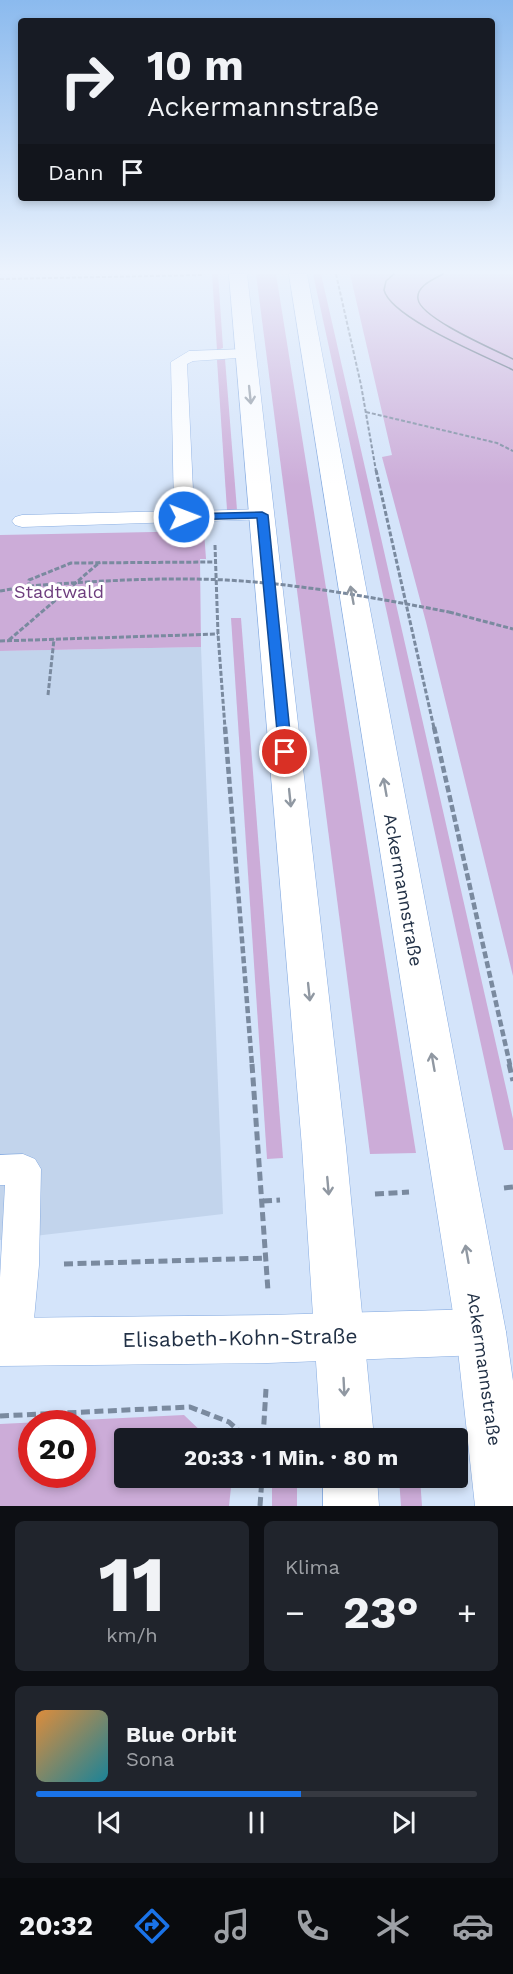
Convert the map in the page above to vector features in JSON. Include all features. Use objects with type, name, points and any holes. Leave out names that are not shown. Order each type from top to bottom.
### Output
[{"type":"main road","points":[[243,344],[246,354],[329,1196],[347,1428]]},
{"type":"main road","name":"Ackermannstraße","points":[[309,344],[481,1332],[503,1506]]},
{"type":"main road","name":"Elisabeth-Kohn-Straße","points":[[6,1342],[268,1339],[481,1332]]},
{"type":"main road","points":[[350,1488],[351,1506]]},
{"type":"lane","points":[[184,517],[178,362],[189,356],[246,354]]},
{"type":"lane","points":[[22,520],[262,515]]},
{"type":"lane","points":[[0,1170],[23,1169],[20,1265],[6,1342]]},
{"type":"path","points":[[351,344],[375,463],[513,1081]]},
{"type":"path","points":[[366,412],[497,443],[513,451]]},
{"type":"path","points":[[215,517],[218,634],[267,1258],[268,1339],[264,1428]]},
{"type":"path","points":[[9,640],[101,561]]},
{"type":"path","points":[[29,586],[29,580],[71,563],[216,562]]},
{"type":"path","points":[[0,591],[29,586],[107,580],[257,582],[384,599],[449,612],[513,629]]},
{"type":"path","points":[[0,641],[218,634]]},
{"type":"path","points":[[48,695],[54,639]]},
{"type":"path","points":[[263,1201],[513,1187]]},
{"type":"path","points":[[20,1265],[267,1258]]},
{"type":"path","points":[[0,1416],[190,1407],[215,1414],[238,1428]]},
{"type":"path","points":[[260,1506],[261,1488]]},
{"type":"shaded area","points":[[201,647],[223,1214],[0,1240],[0,651]]},
{"type":"green space","points":[[217,344],[223,344],[223,348],[217,350]]},
{"type":"green space","points":[[265,344],[287,344],[416,1153],[370,1154]]},
{"type":"green space","points":[[328,344],[337,344],[513,1119],[513,1150],[504,1150]]},
{"type":"green space","points":[[366,344],[513,344],[513,976],[426,622],[382,457],[392,455]]},
{"type":"green space","points":[[225,359],[237,510],[227,510],[217,360]]},
{"type":"green space","name":"Stadtwald","points":[[204,531],[206,559],[200,559],[201,647],[0,651],[0,535]]},
{"type":"green space","points":[[231,618],[241,618],[283,1158],[267,1159]]},
{"type":"green space","points":[[184,1415],[198,1428],[114,1428],[114,1488],[231,1488],[229,1506],[0,1506],[0,1424],[18,1423],[18,1488],[96,1488],[96,1419]]},
{"type":"green space","points":[[272,1488],[297,1488],[297,1506],[272,1506]]},
{"type":"green space","points":[[400,1488],[421,1488],[422,1506],[401,1506]]},
{"type":"tram line","points":[[459,344],[513,370]]},
{"type":"tram line","points":[[483,344],[513,359]]},
{"type":"route","points":[[184,517],[262,515],[285,752]]}]
